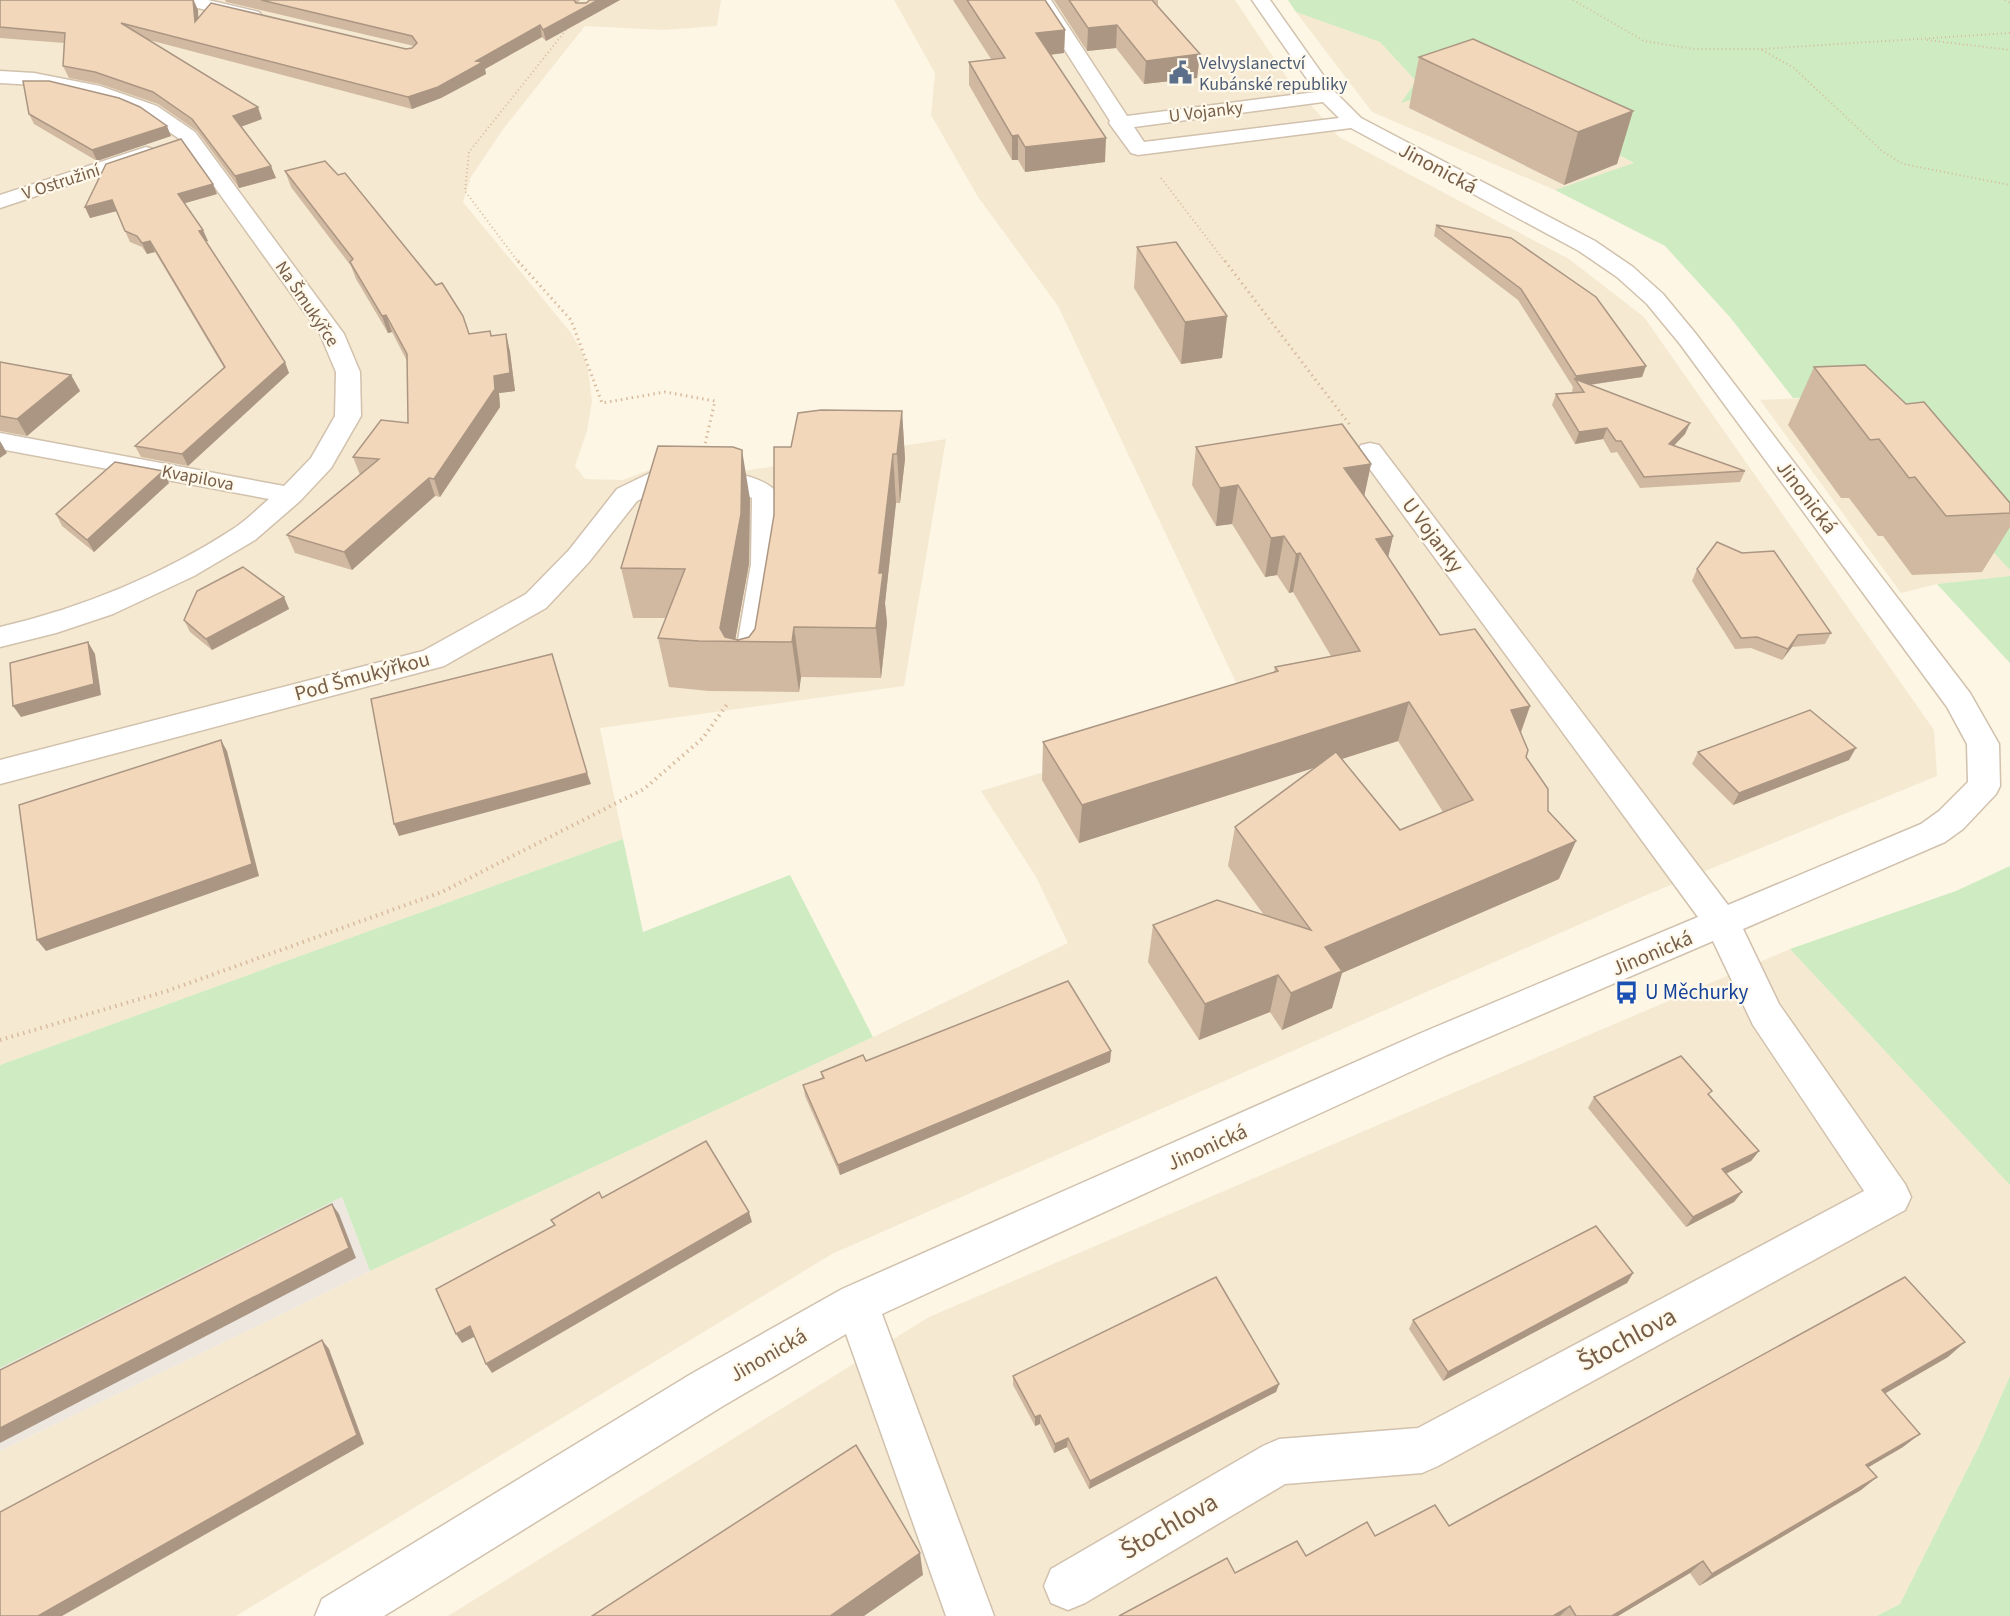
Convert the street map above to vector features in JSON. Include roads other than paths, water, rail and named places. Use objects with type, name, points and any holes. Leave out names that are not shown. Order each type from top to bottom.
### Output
[{"type":"street","points":[[187,0],[269,20]]},
{"type":"street","points":[[1042,0],[1119,123]]},
{"type":"street","name":"Jinonická","points":[[339,1616],[707,1390],[857,1304],[1434,1044],[1723,924],[1933,833],[1951,820],[1984,786],[1983,744],[1959,701],[1688,339],[1655,299],[1624,272],[1587,246],[1354,122],[1328,96],[1261,0]]},
{"type":"street","name":"Na Šmukýřce","points":[[0,77],[93,90],[150,110],[175,144],[332,334],[348,372],[348,416],[322,462],[290,495],[245,534],[184,570],[103,607],[46,626],[0,637]]},
{"type":"street","name":"U Vojanky","points":[[1328,96],[1119,123],[1138,149],[1354,122]]},
{"type":"street","name":"V Ostružiní","points":[[0,202],[175,144]]},
{"type":"street","name":"Kvapilova","points":[[0,441],[290,495]]},
{"type":"street","name":"U Vojanky","points":[[1371,452],[1723,924]]},
{"type":"street","name":"Pod Šmukýřkou","points":[[0,772],[433,659],[536,601],[579,556],[627,495],[661,478],[701,475],[736,481],[765,494],[765,564],[746,678]]},
{"type":"street","name":"Štochlova","points":[[1068,1586],[1279,1461],[1422,1450],[1891,1197],[1766,1014],[1723,924]]},
{"type":"street","points":[[857,1304],[970,1616]]},
{"type":"place","name":"Velvyslanectví Kubánské republiky","points":[[1181,73]]},
{"type":"place","name":"U Měchurky","points":[[1627,992]]}]
